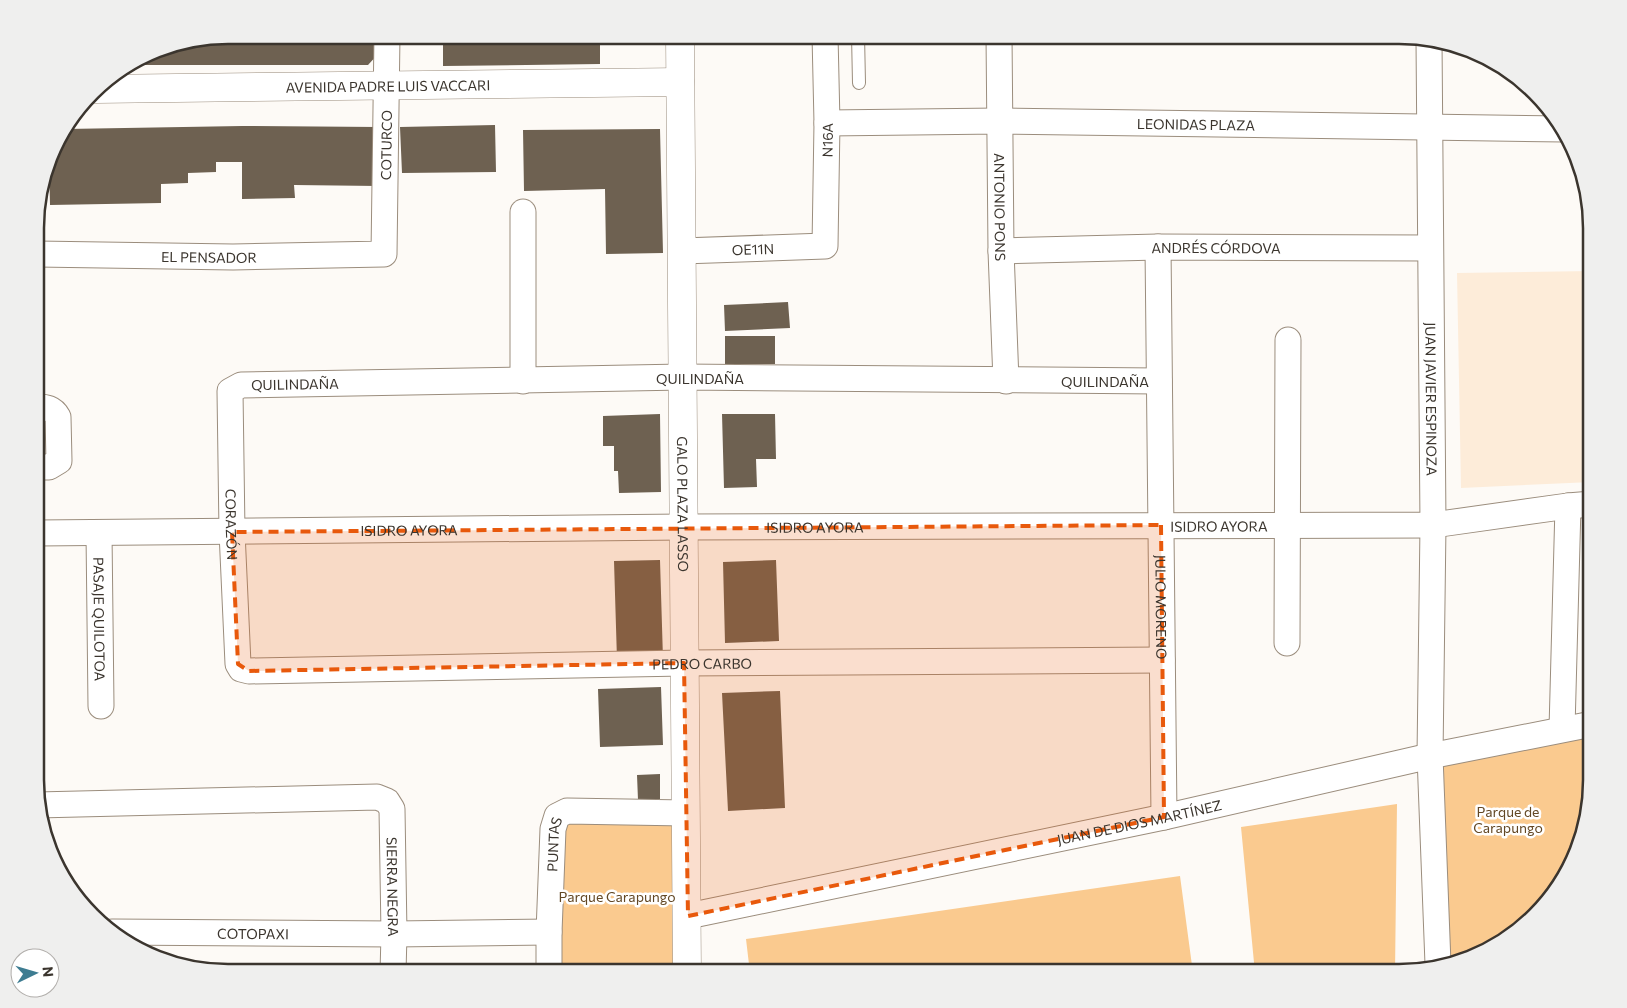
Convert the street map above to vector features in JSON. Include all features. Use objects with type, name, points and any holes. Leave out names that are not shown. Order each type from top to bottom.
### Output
[{"type":"street","name":"COTURCO","points":[[384,254],[386,44]]},
{"type":"street","name":"GALO PLAZA LASSO","points":[[680,44],[687,964]]},
{"type":"street","name":"N16A","points":[[825,44],[827,123],[825,246]]},
{"type":"street","name":"ANTONIO PONS","points":[[999,44],[1001,250],[1006,381]]},
{"type":"street","name":"JUAN JAVIER ESPINOZA","points":[[1429,46],[1433,525],[1430,756],[1438,960]]},
{"type":"street","name":"AVENIDA PADRE LUIS VACCARI","points":[[106,89],[680,82]]},
{"type":"street","name":"LEONIDAS PLAZA","points":[[827,123],[999,121],[1554,129]]},
{"type":"street","points":[[523,212],[523,381]]},
{"type":"street","name":"OE11N","points":[[682,251],[825,246]]},
{"type":"street","name":"ANDRÉS CÓRDOVA","points":[[1001,250],[1158,247],[1430,248]]},
{"type":"street","name":"JULIO MORENO","points":[[1158,247],[1164,817]]},
{"type":"street","name":"EL PENSADOR","points":[[44,254],[233,257],[384,254]]},
{"type":"street","points":[[1287,643],[1288,340]]},
{"type":"street","name":"QUILINDAÑA","points":[[242,385],[683,377],[1159,381]]},
{"type":"street","name":"CORAZÓN","points":[[242,385],[230,390],[232,532],[238,664],[242,669]]},
{"type":"street","points":[[44,407],[54,411],[58,417],[59,461],[56,465],[44,467]]},
{"type":"street","points":[[1562,729],[1580,505]]},
{"type":"street","name":"ISIDRO AYORA","points":[[44,533],[1161,525],[1433,525],[1580,505]]},
{"type":"street","name":"PASAJE QUILOTOA","points":[[99,533],[101,706]]},
{"type":"street","name":"PEDRO CARBO","points":[[242,669],[248,671],[684,663],[1162,660]]},
{"type":"street","name":"JUAN DE DIOS MARTÍNEZ","points":[[688,916],[1164,817],[1430,756],[1583,726]]},
{"type":"street","name":"SIERRA NEGRA","points":[[45,805],[377,797],[387,801],[392,809],[393,964]]},
{"type":"street","name":"PUNTAS","points":[[549,964],[553,829],[557,816],[567,811],[686,814]]},
{"type":"street","name":"COTOPAXI","points":[[125,932],[394,934],[549,932]]},
{"type":"lane","points":[[858,44],[859,83]]},
{"type":"highlighted area","points":[[1161,525],[1164,817],[688,916],[684,663],[249,671],[238,664],[232,532]]},
{"type":"shaded area","points":[[1583,271],[1583,482],[1461,488],[1457,273]]},
{"type":"green space","name":"Parque de Carapungo","points":[[1583,727],[1582,804],[1577,828],[1559,872],[1538,902],[1521,919],[1481,945],[1438,960],[1430,756]]},
{"type":"green space","points":[[1397,804],[1395,964],[1254,964],[1241,827]]},
{"type":"green space","name":"Parque Carapungo","points":[[561,819],[674,819],[675,964],[560,964]]},
{"type":"green space","points":[[1180,876],[1192,964],[749,964],[746,939]]},
{"type":"building","points":[[379,44],[379,53],[368,65],[142,65],[180,50],[204,45]]},
{"type":"building","points":[[443,44],[600,44],[600,64],[443,66]]},
{"type":"building","points":[[495,125],[496,172],[402,173],[400,127]]},
{"type":"building","points":[[242,126],[378,127],[378,186],[294,185],[295,198],[242,199],[242,162],[216,162],[216,172],[188,173],[188,183],[161,184],[161,203],[50,205],[50,180],[58,157],[73,129]]},
{"type":"building","points":[[660,129],[663,253],[606,254],[605,189],[524,191],[523,130]]},
{"type":"building","points":[[788,302],[790,328],[725,331],[724,305]]},
{"type":"building","points":[[725,336],[775,336],[775,364],[725,364]]},
{"type":"building","points":[[660,414],[661,492],[619,493],[618,471],[614,471],[614,446],[603,446],[603,416]]},
{"type":"building","points":[[722,414],[775,414],[776,459],[756,459],[757,487],[724,488]]},
{"type":"building","points":[[660,560],[663,659],[617,660],[614,561]]},
{"type":"building","points":[[776,560],[779,641],[725,643],[723,562]]},
{"type":"building","points":[[661,687],[663,745],[600,747],[598,689]]},
{"type":"building","points":[[780,691],[785,808],[728,811],[722,693]]},
{"type":"building","points":[[660,774],[660,799],[638,800],[637,775]]}]
